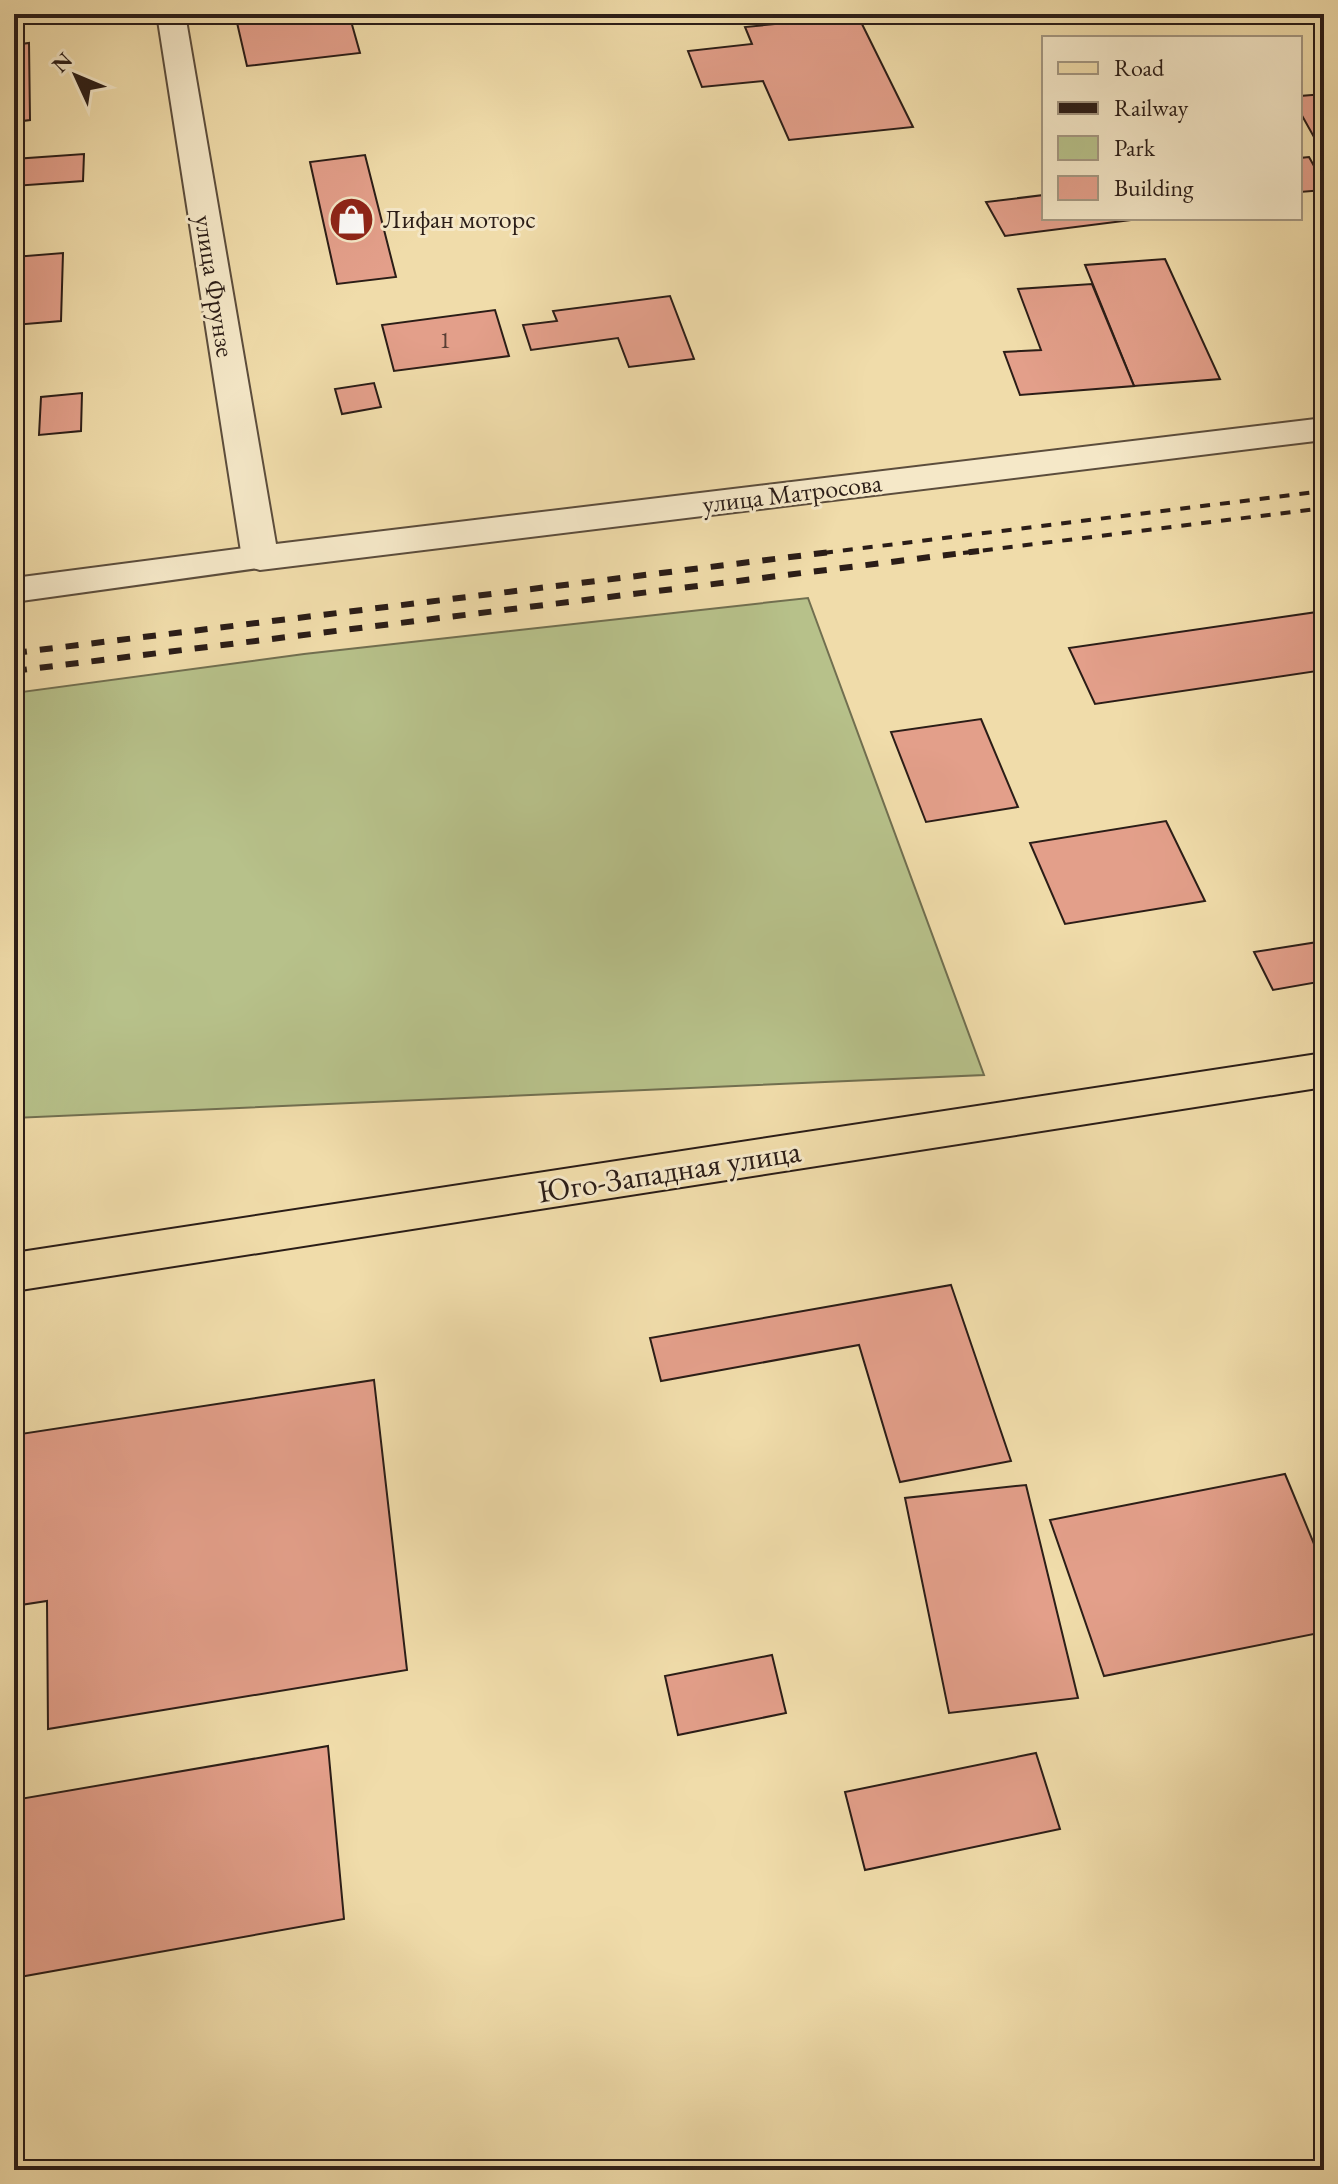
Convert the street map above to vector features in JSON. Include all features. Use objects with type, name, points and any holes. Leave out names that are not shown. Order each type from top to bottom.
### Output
[{"type":"main road","name":"Юго-Западная улица","points":[[14,1272],[1324,1070]]},
{"type":"street","name":"улица Фрунзе","points":[[171,14],[260,558]]},
{"type":"street","name":"улица Матросова","points":[[14,590],[1324,429]]},
{"type":"green space","points":[[808,598],[984,1075],[14,1118],[14,693],[304,654]]},
{"type":"building","points":[[14,14],[41,14],[41,20],[14,21]]},
{"type":"building","points":[[235,14],[349,14],[360,53],[247,66]]},
{"type":"building","points":[[858,16],[913,127],[789,140],[763,81],[702,87],[688,51],[752,44],[745,27]]},
{"type":"building","points":[[29,43],[30,120],[14,122],[14,45]]},
{"type":"building","points":[[1324,94],[1324,155],[1302,116],[1302,96]]},
{"type":"building","points":[[84,154],[83,181],[14,186],[14,159]]},
{"type":"building","name":"Лифан моторс","points":[[365,155],[396,277],[337,284],[310,162]]},
{"type":"building","points":[[1309,157],[1324,184],[1324,190],[1302,192],[1302,158]]},
{"type":"building","points":[[1042,195],[1042,220],[1131,220],[1005,236],[986,202]]},
{"type":"building","points":[[63,253],[61,321],[14,325],[14,257]]},
{"type":"building","points":[[1165,259],[1220,379],[1134,386],[1085,265]]},
{"type":"building","points":[[1092,284],[1134,386],[1020,395],[1004,352],[1041,350],[1018,289]]},
{"type":"building","points":[[670,296],[694,359],[629,367],[618,338],[531,350],[523,325],[557,321],[553,311]]},
{"type":"building","points":[[495,310],[509,356],[394,371],[382,325]]},
{"type":"building","points":[[374,383],[381,407],[342,414],[335,389]]},
{"type":"building","points":[[82,393],[81,431],[39,435],[41,397]]},
{"type":"building","points":[[1324,611],[1324,670],[1095,704],[1069,648]]},
{"type":"building","points":[[981,719],[1018,807],[926,822],[891,732]]},
{"type":"building","points":[[1166,821],[1205,901],[1065,924],[1030,843]]},
{"type":"building","points":[[1324,941],[1324,981],[1273,990],[1254,952]]},
{"type":"building","points":[[951,1285],[1011,1461],[900,1482],[859,1345],[661,1381],[650,1338]]},
{"type":"building","points":[[374,1380],[407,1670],[48,1729],[47,1601],[14,1606],[14,1435]]},
{"type":"building","points":[[1285,1474],[1324,1568],[1324,1632],[1104,1676],[1050,1520]]},
{"type":"building","points":[[1026,1485],[1078,1698],[949,1713],[905,1498]]},
{"type":"building","points":[[772,1655],[786,1713],[678,1735],[665,1676]]},
{"type":"building","points":[[22,1658],[22,1747],[14,1748],[14,1659]]},
{"type":"building","points":[[328,1746],[344,1919],[14,1978],[14,1800]]},
{"type":"building","points":[[1036,1753],[1060,1829],[865,1870],[845,1792]]},
{"type":"railway","points":[[823,553],[1324,491]]},
{"type":"railway","points":[[963,553],[1324,508]]},
{"type":"railway","points":[[14,653],[839,551]]},
{"type":"railway","points":[[14,671],[979,551]]},
{"type":"place","name":"Лифан моторс","points":[[352,219]]}]
